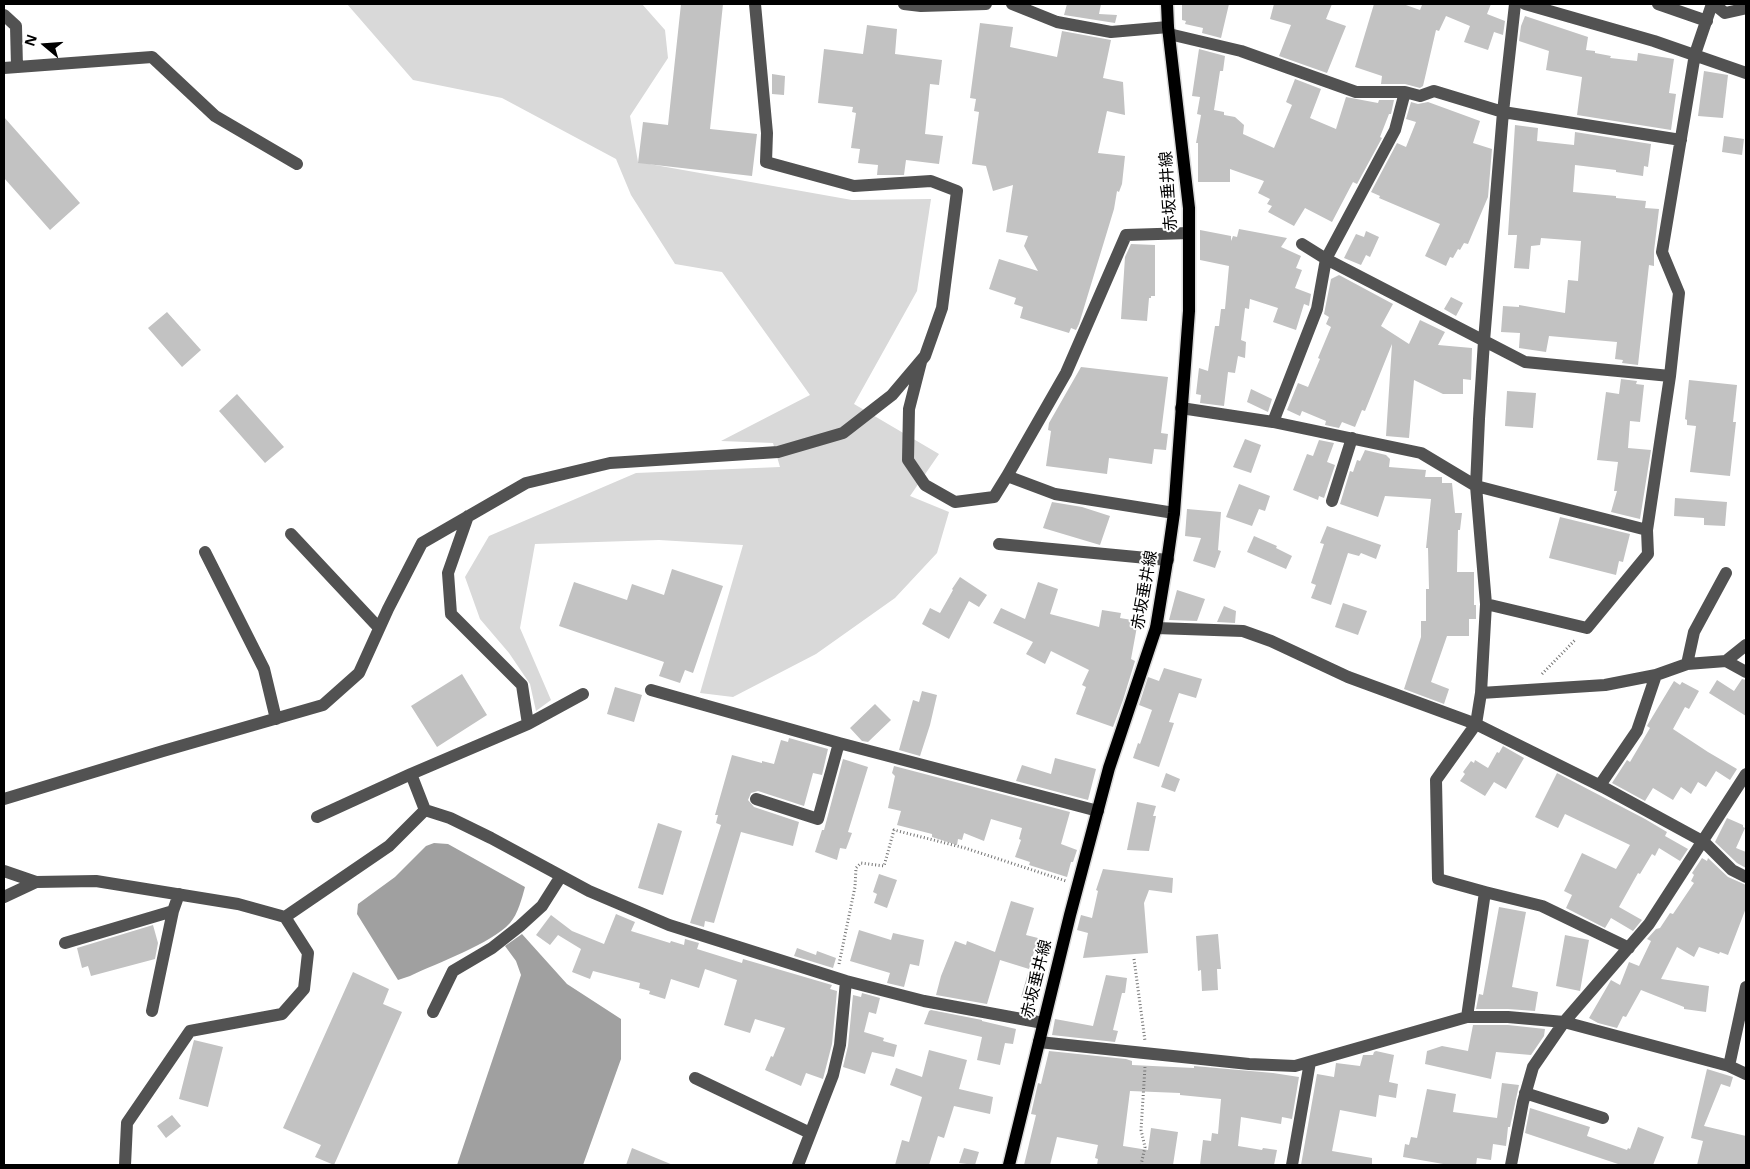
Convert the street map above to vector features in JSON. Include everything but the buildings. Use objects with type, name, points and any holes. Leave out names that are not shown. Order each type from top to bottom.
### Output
[{"type":"main road","name":"赤坂垂井線","points":[[1010,1165],[1043,1023],[1109,768],[1156,628],[1168,560],[1174,513],[1189,311],[1189,208],[1168,31],[1167,4]]},
{"type":"street","points":[[4,799],[322,706],[359,673],[379,628],[422,543],[526,483],[610,463],[778,452],[843,433],[892,395],[925,356],[942,308],[957,191],[932,180],[854,186],[766,162],[767,132],[755,4]]},
{"type":"street","points":[[904,4],[986,4]]},
{"type":"street","points":[[1012,4],[1057,22],[1110,32],[1168,31],[1241,51],[1356,92],[1405,92],[1420,96],[1434,91],[1502,112],[1681,140]]},
{"type":"street","points":[[1514,4],[1502,112],[1484,341],[1476,486],[1486,604],[1481,694],[1476,724],[1436,780],[1438,879],[1542,906],[1629,948]]},
{"type":"street","points":[[1524,4],[1695,54],[1746,73]]},
{"type":"street","points":[[1658,4],[1707,21]]},
{"type":"street","points":[[1486,604],[1587,628],[1648,554],[1647,530],[1670,376],[1679,293],[1662,252],[1695,54],[1713,4],[1725,13],[1743,9],[1746,6]]},
{"type":"street","points":[[4,15],[16,26],[17,67]]},
{"type":"street","points":[[4,68],[152,57],[215,116],[297,164]]},
{"type":"street","points":[[1273,422],[1317,309],[1326,259],[1395,130],[1405,92]]},
{"type":"street","points":[[922,360],[909,409],[908,460],[926,485],[955,502],[994,497],[1066,372],[1126,235],[1189,233]]},
{"type":"street","points":[[1302,244],[1326,259],[1525,362],[1670,376]]},
{"type":"street","points":[[1181,408],[1273,422],[1421,453],[1476,486],[1647,530]]},
{"type":"street","points":[[1332,500],[1352,438]]},
{"type":"street","points":[[1007,476],[1055,494],[1174,513]]},
{"type":"street","points":[[468,516],[448,573],[451,614],[522,686],[528,724]]},
{"type":"street","points":[[290,534],[379,628]]},
{"type":"street","points":[[999,544],[1168,560]]},
{"type":"street","points":[[205,552],[264,669],[276,719]]},
{"type":"street","points":[[1686,664],[1694,632],[1726,573]]},
{"type":"street","points":[[1156,628],[1243,632],[1271,641],[1348,677],[1476,724],[1600,785],[1704,842],[1732,870],[1746,877]]},
{"type":"street","points":[[1726,661],[1746,645]]},
{"type":"street","points":[[1481,694],[1605,685],[1656,675],[1686,664],[1726,661],[1746,672]]},
{"type":"street","points":[[1600,785],[1637,731],[1656,675]]},
{"type":"street","points":[[651,690],[838,743],[1098,811]]},
{"type":"street","points":[[317,816],[528,724],[583,694]]},
{"type":"street","points":[[756,799],[818,819],[838,743]]},
{"type":"street","points":[[411,774],[425,810]]},
{"type":"street","points":[[1512,1165],[1525,1093],[1533,1067],[1564,1022],[1650,924],[1746,774]]},
{"type":"street","points":[[425,810],[450,818],[589,891],[669,925],[842,980],[924,1001],[1043,1023]]},
{"type":"street","points":[[285,917],[389,846],[425,810]]},
{"type":"street","points":[[4,871],[36,882],[96,881],[238,904],[285,917],[308,954],[304,990],[282,1014],[190,1031],[127,1123],[125,1165]]},
{"type":"street","points":[[433,1012],[453,971],[492,948],[520,926],[542,906],[561,876]]},
{"type":"street","points":[[4,897],[36,882]]},
{"type":"street","points":[[1466,1017],[1486,892]]},
{"type":"street","points":[[152,1011],[173,911],[179,894]]},
{"type":"street","points":[[65,943],[173,911]]},
{"type":"street","points":[[798,1165],[833,1075],[840,1045],[842,980]]},
{"type":"street","points":[[1729,1066],[1746,987]]},
{"type":"street","points":[[1039,1042],[1249,1064],[1294,1066],[1466,1017],[1508,1017],[1564,1022],[1729,1066],[1746,1074]]},
{"type":"street","points":[[1292,1165],[1310,1062]]},
{"type":"street","points":[[695,1078],[810,1132]]},
{"type":"street","points":[[1525,1093],[1603,1118]]},
{"type":"path","points":[[1526,691],[1587,628]]},
{"type":"path","points":[[842,980],[840,956],[855,887],[856,868],[861,863],[884,866],[894,830],[965,848],[1078,885]]},
{"type":"shaded area","points":[[347,4],[642,4],[665,30],[668,58],[630,116],[638,162],[852,200],[931,199],[917,291],[854,404],[939,454],[910,496],[949,512],[937,553],[895,598],[816,654],[733,697],[700,693],[743,545],[659,540],[535,544],[520,628],[551,700],[536,711],[530,684],[509,653],[480,619],[465,577],[489,536],[636,473],[780,467],[773,443],[721,441],[810,395],[722,272],[675,264],[631,195],[616,159],[502,98],[413,80]]},
{"type":"shaded area","points":[[434,843],[448,844],[525,887],[515,915],[510,923],[501,931],[463,953],[398,980],[357,914],[358,904],[395,877],[426,846]]},
{"type":"shaded area","points":[[522,934],[567,984],[621,1019],[621,1059],[583,1165],[457,1165],[521,975],[516,961],[505,946]]}]
